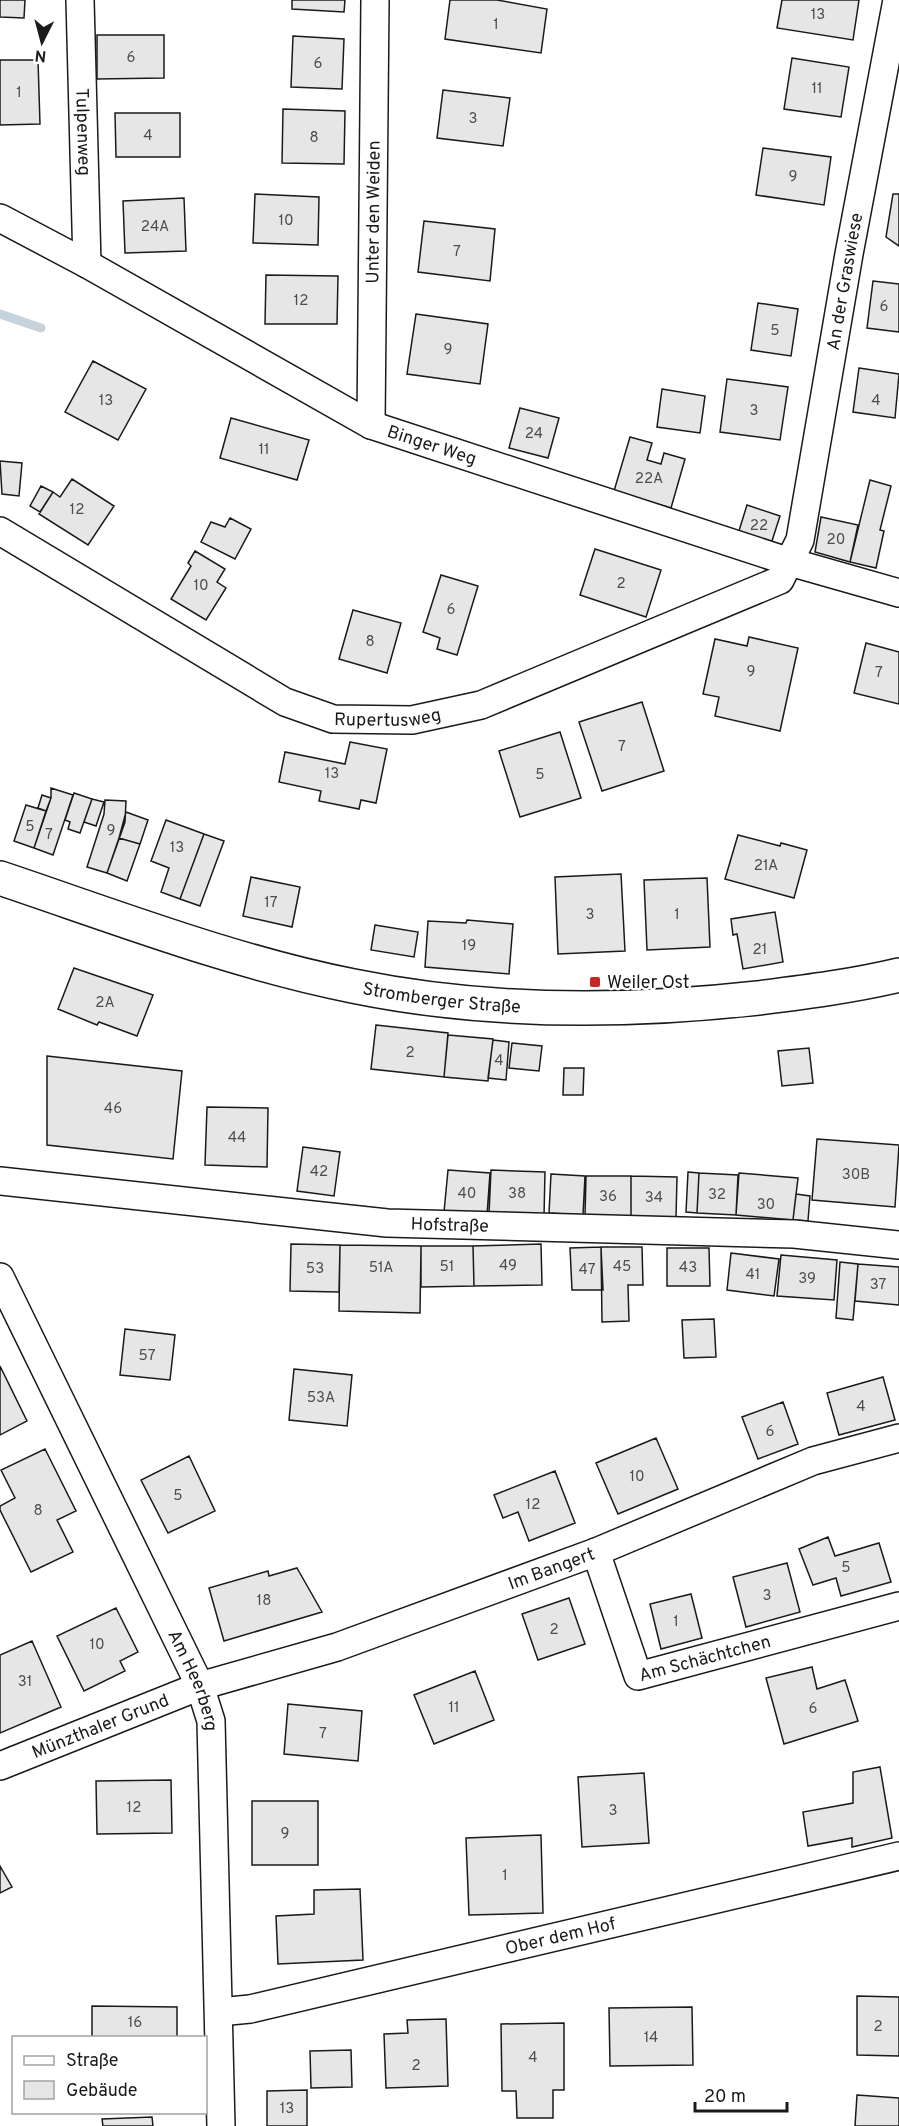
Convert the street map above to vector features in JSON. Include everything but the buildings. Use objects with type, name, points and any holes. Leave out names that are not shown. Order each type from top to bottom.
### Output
[{"type":"main road","name":"Stromberger Straße","points":[[2,884],[249,961],[352,986],[410,997],[547,1007],[641,1007],[720,1002],[816,991],[899,975]]},
{"type":"street","name":"Tulpenweg","points":[[80,0],[87,264]]},
{"type":"street","name":"Unter den Weiden","points":[[371,425],[375,0]]},
{"type":"street","name":"An der Graswiese","points":[[789,562],[800,540],[849,254],[897,0]]},
{"type":"street","name":"Binger Weg","points":[[0,219],[87,264],[371,425],[789,562],[899,593]]},
{"type":"street","name":"Rupertusweg","points":[[0,531],[285,702],[333,719],[412,720],[481,705],[780,580],[789,562]]},
{"type":"street","name":"Hofstraße","points":[[0,1181],[387,1223],[794,1234],[899,1245]]},
{"type":"street","name":"Am Heerberg","points":[[0,1277],[200,1686],[212,1721],[221,2126]]},
{"type":"street","name":"Im Bangert","points":[[200,1686],[337,1647],[596,1552],[813,1461],[899,1438]]},
{"type":"street","name":"Am Schächtchen","points":[[596,1552],[638,1676],[899,1606]]},
{"type":"street","name":"Münzthaler Grund","points":[[0,1766],[200,1686]]},
{"type":"street","name":"Ober dem Hof","points":[[219,2012],[250,2009],[899,1856]]},
{"type":"waterway","points":[[0,314],[41,328]]},
{"type":"place","name":"Weiler Ost","points":[[595,982]]}]
